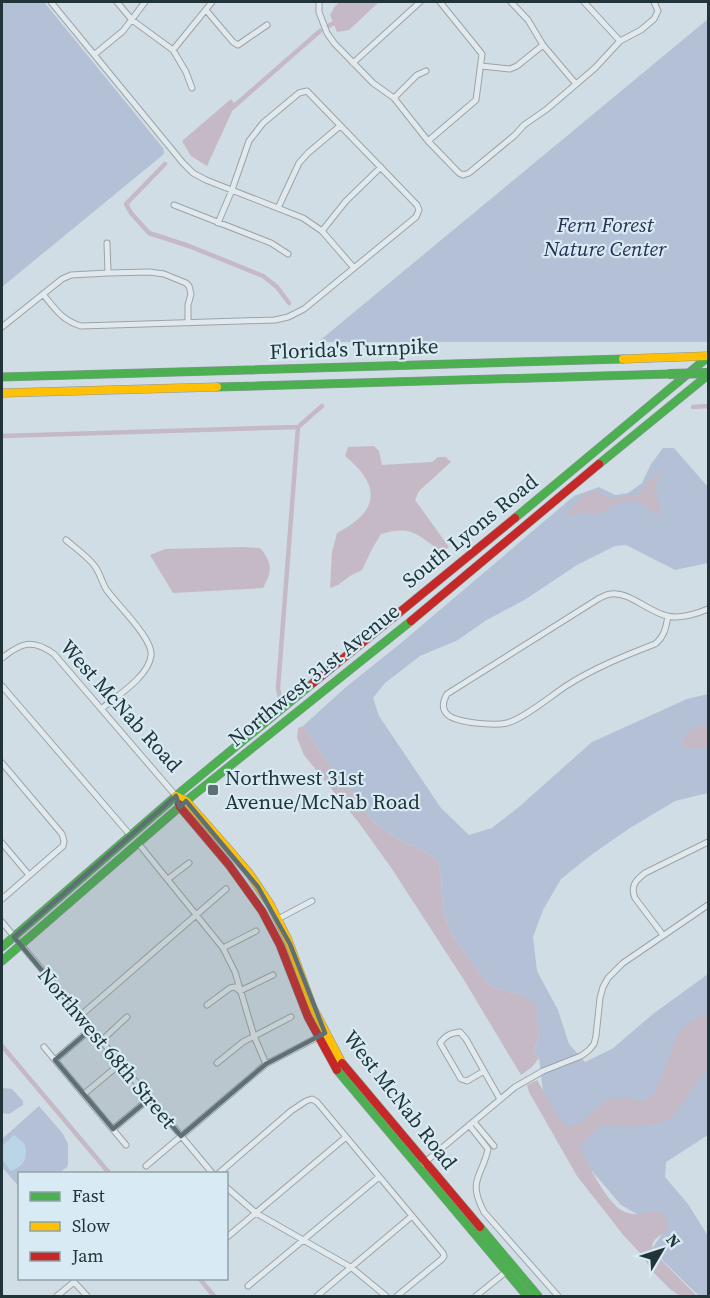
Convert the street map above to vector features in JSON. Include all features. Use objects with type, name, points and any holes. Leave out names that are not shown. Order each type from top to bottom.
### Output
[{"type":"main road","name":"Florida's Turnpike","points":[[2,377],[708,356]]},
{"type":"main road","name":"South Lyons Road","points":[[254,731],[588,458],[708,356]]},
{"type":"main road","name":"Florida's Turnpike","points":[[2,393],[708,374]]},
{"type":"main road","name":"Northwest 31st Avenue","points":[[134,839],[183,804],[390,639],[708,374]]},
{"type":"main road","points":[[495,533],[504,543]]},
{"type":"main road","name":"Northwest 31st Avenue","points":[[2,961],[17,941],[134,839],[176,796],[254,731]]},
{"type":"main road","name":"West McNab Road","points":[[176,796],[258,887],[278,919],[290,944],[321,1035]]},
{"type":"main road","name":"West McNab Road","points":[[183,804],[261,909],[282,948],[301,1000],[321,1035],[421,1165],[509,1269],[537,1296]]},
{"type":"main road","name":"Northwest 31st Avenue","points":[[2,947],[17,941]]},
{"type":"main road","name":"West McNab Road","points":[[509,1269],[527,1296]]},
{"type":"street","points":[[51,2],[183,163],[193,172],[206,180],[303,218],[322,231],[354,268]]},
{"type":"street","points":[[117,2],[132,20],[173,50],[192,88]]},
{"type":"street","points":[[95,54],[123,31],[145,2]]},
{"type":"street","points":[[173,50],[212,2]]},
{"type":"street","points":[[319,2],[319,12],[327,33],[334,43],[373,83],[394,98],[428,141],[463,175],[469,173],[524,125],[547,109],[595,68],[620,41],[641,30],[654,19],[658,11],[654,2]]},
{"type":"street","points":[[353,63],[420,2]]},
{"type":"street","points":[[428,141],[476,100],[481,66],[482,54],[440,2]]},
{"type":"street","points":[[511,2],[528,20],[543,45],[576,84]]},
{"type":"street","points":[[584,2],[620,41]]},
{"type":"street","points":[[206,10],[232,42],[238,45],[267,25]]},
{"type":"street","points":[[481,66],[510,69],[543,45]]},
{"type":"street","points":[[394,98],[417,75],[426,71]]},
{"type":"street","points":[[43,294],[62,316],[81,326],[275,320],[288,317],[304,309],[416,217],[419,210],[381,166],[306,91],[299,93],[263,123],[249,141],[218,223]]},
{"type":"street","points":[[278,208],[299,163],[340,126]]},
{"type":"street","points":[[322,231],[346,201],[381,166]]},
{"type":"street","points":[[174,205],[270,243],[288,254]]},
{"type":"street","points":[[107,243],[108,273]]},
{"type":"street","points":[[2,327],[62,279],[71,275],[108,273],[149,272],[164,274],[186,283],[191,294],[188,305],[188,322]]},
{"type":"street","points":[[66,540],[96,567],[105,587],[145,637],[151,649],[147,668],[141,676],[101,709]]},
{"type":"street","points":[[668,616],[665,632],[655,644],[597,668],[520,718],[508,723],[495,724],[458,720],[445,712],[443,705],[447,694],[598,599],[610,594],[628,596],[637,603],[668,616],[698,613],[708,609]]},
{"type":"street","name":"West McNab Road","points":[[2,658],[20,646],[35,644],[54,654],[176,796]]},
{"type":"street","points":[[2,686],[168,879],[223,948],[235,972],[254,1036],[266,1064]]},
{"type":"street","points":[[2,764],[62,834],[64,841],[63,846],[2,899]]},
{"type":"street","points":[[663,935],[635,898],[632,891],[633,884],[645,873],[708,842]]},
{"type":"street","points":[[2,843],[29,875]]},
{"type":"street","points":[[168,879],[189,863]]},
{"type":"street","points":[[80,1016],[226,889]]},
{"type":"street","points":[[278,919],[312,901]]},
{"type":"street","points":[[421,1165],[526,1080],[581,1056],[589,1050],[594,1044],[600,998],[608,978],[623,963],[708,905]]},
{"type":"street","name":"Northwest 68th Street","points":[[2,922],[149,1099],[214,1172]]},
{"type":"street","points":[[223,948],[256,931]]},
{"type":"street","points":[[240,991],[273,975]]},
{"type":"street","points":[[207,1005],[230,988],[235,987],[240,991]]},
{"type":"street","points":[[101,1041],[128,1017]]},
{"type":"street","points":[[217,1063],[243,1042],[291,1017]]},
{"type":"street","points":[[55,1060],[91,1029]]},
{"type":"street","points":[[484,1071],[467,1081],[461,1079],[440,1043],[445,1037],[460,1032],[466,1039],[500,1099]]},
{"type":"street","points":[[146,1166],[266,1064],[321,1035]]},
{"type":"street","points":[[44,1047],[126,1145]]},
{"type":"street","points":[[84,1094],[120,1064]]},
{"type":"street","points":[[113,1130],[149,1099]]},
{"type":"street","points":[[216,1172],[306,1101],[312,1099],[317,1102],[443,1253],[442,1259],[397,1296]]},
{"type":"street","points":[[472,1123],[491,1147],[476,1185],[478,1200],[484,1212],[558,1296]]},
{"type":"street","points":[[228,1236],[346,1137]]},
{"type":"street","points":[[248,1286],[379,1177]]},
{"type":"street","points":[[228,1189],[256,1213],[352,1268],[386,1296]]},
{"type":"street","points":[[317,1296],[411,1216]]},
{"type":"street","points":[[476,1296],[509,1269]]},
{"type":"street","points":[[57,1296],[74,1280],[87,1296]]},
{"type":"highlighted area","points":[[176,796],[180,807],[186,801],[258,887],[290,944],[325,1033],[266,1064],[181,1136],[149,1099],[113,1129],[55,1060],[91,1029],[14,937]]},
{"type":"green space","points":[[2,2],[44,2],[163,148],[164,154],[2,287]]},
{"type":"green space","name":"Fern Forest Nature Center","points":[[708,19],[708,342],[318,342]]},
{"type":"green space","points":[[663,448],[674,448],[708,487],[708,563],[675,570],[626,545],[615,546],[577,565],[458,640],[420,656],[385,683],[373,698],[379,716],[441,808],[469,835],[492,828],[592,742],[687,699],[708,694],[708,793],[675,801],[630,828],[561,879],[543,910],[533,937],[537,971],[558,1010],[569,1044],[585,1062],[612,1049],[653,1014],[708,974],[708,1135],[666,1162],[665,1177],[688,1204],[708,1236],[708,1296],[699,1296],[664,1262],[653,1247],[665,1230],[621,1205],[587,1165],[559,1121],[543,1091],[539,1058],[534,1053],[539,1031],[518,994],[496,989],[486,982],[453,936],[443,908],[441,877],[436,859],[403,842],[374,823],[327,762],[303,726],[346,687],[574,496],[599,487],[615,495],[628,493],[642,483],[651,464]]},
{"type":"green space","points":[[3,1088],[12,1089],[23,1101],[23,1105],[9,1114],[2,1113]]},
{"type":"green space","points":[[39,1106],[63,1134],[68,1144],[67,1167],[60,1172],[18,1172],[18,1186],[2,1167],[2,1139]]},
{"type":"sand","points":[[14,1135],[24,1143],[26,1156],[20,1166],[11,1171],[2,1159],[2,1146]]},
{"type":"shaded area","points":[[340,2],[379,2],[349,30],[337,32],[330,15]]},
{"type":"shaded area","points":[[231,99],[235,105],[207,166],[191,156],[182,141]]},
{"type":"shaded area","points":[[374,446],[379,451],[382,465],[432,462],[438,457],[446,457],[451,462],[419,491],[415,500],[449,547],[443,552],[409,531],[401,530],[381,534],[362,570],[330,588],[332,552],[337,533],[361,516],[368,507],[371,497],[370,487],[365,477],[345,456],[348,447]]},
{"type":"shaded area","points":[[661,472],[655,486],[661,512],[659,514],[651,512],[638,502],[631,501],[611,506],[602,512],[582,513],[567,517],[569,510],[590,492],[596,491],[611,499],[638,494],[651,479]]},
{"type":"shaded area","points":[[260,548],[267,558],[270,568],[263,588],[173,593],[150,555],[165,549]]},
{"type":"shaded area","points":[[708,725],[708,751],[706,748],[683,747],[685,737],[690,730]]},
{"type":"shaded area","points":[[303,726],[327,762],[374,823],[403,842],[436,859],[439,864],[445,917],[453,936],[486,982],[496,989],[518,994],[533,1002],[537,1007],[539,1031],[534,1053],[539,1058],[521,1075],[464,980],[392,869],[359,823],[304,755],[297,738],[298,728]]},
{"type":"shaded area","points":[[708,1014],[708,1069],[674,1115],[668,1120],[650,1125],[601,1125],[580,1147],[599,1184],[619,1208],[632,1214],[655,1212],[665,1216],[668,1230],[656,1239],[652,1246],[663,1262],[697,1296],[680,1296],[653,1272],[642,1255],[624,1236],[577,1176],[527,1085],[537,1080],[560,1120],[567,1127],[581,1123],[609,1099],[647,1100],[656,1092],[681,1030],[691,1021]]},
{"type":"waterway","points":[[328,26],[338,21]]},
{"type":"waterway","points":[[232,108],[320,31]]},
{"type":"waterway","points":[[165,164],[126,204],[131,213],[149,233],[189,246],[263,276],[277,287],[289,303]]},
{"type":"waterway","points":[[280,698],[278,688],[298,427],[322,406]]},
{"type":"waterway","points":[[693,407],[708,406]]},
{"type":"waterway","points":[[2,436],[298,427]]},
{"type":"waterway","points":[[2,1046],[108,1172]]},
{"type":"waterway","points":[[201,1280],[214,1296]]},
{"type":"traffic: fast","points":[[515,518],[708,357]]},
{"type":"traffic: fast","points":[[2,377],[623,359]]},
{"type":"traffic: fast","points":[[669,374],[708,373]]},
{"type":"traffic: fast","points":[[217,387],[669,374]]},
{"type":"traffic: fast","points":[[599,464],[708,375]]},
{"type":"traffic: fast","points":[[2,961],[191,797],[411,621]]},
{"type":"traffic: fast","points":[[2,947],[183,790],[313,683]]},
{"type":"traffic: fast","points":[[337,1070],[527,1296]]},
{"type":"traffic: fast","points":[[480,1227],[538,1296]]},
{"type":"traffic: slow","points":[[623,359],[708,356]]},
{"type":"traffic: slow","points":[[2,393],[217,387]]},
{"type":"traffic: slow","points":[[176,796],[186,801],[224,844],[249,873],[270,904],[288,940],[313,1008],[342,1063]]},
{"type":"traffic: jam","points":[[411,621],[599,464]]},
{"type":"traffic: jam","points":[[313,683],[515,518]]},
{"type":"traffic: jam","points":[[179,804],[229,865],[262,911],[280,945],[308,1017],[337,1070]]},
{"type":"traffic: jam","points":[[342,1063],[480,1227]]},
{"type":"place","name":"Northwest 31st Avenue/McNab Road","points":[[213,790]]}]
